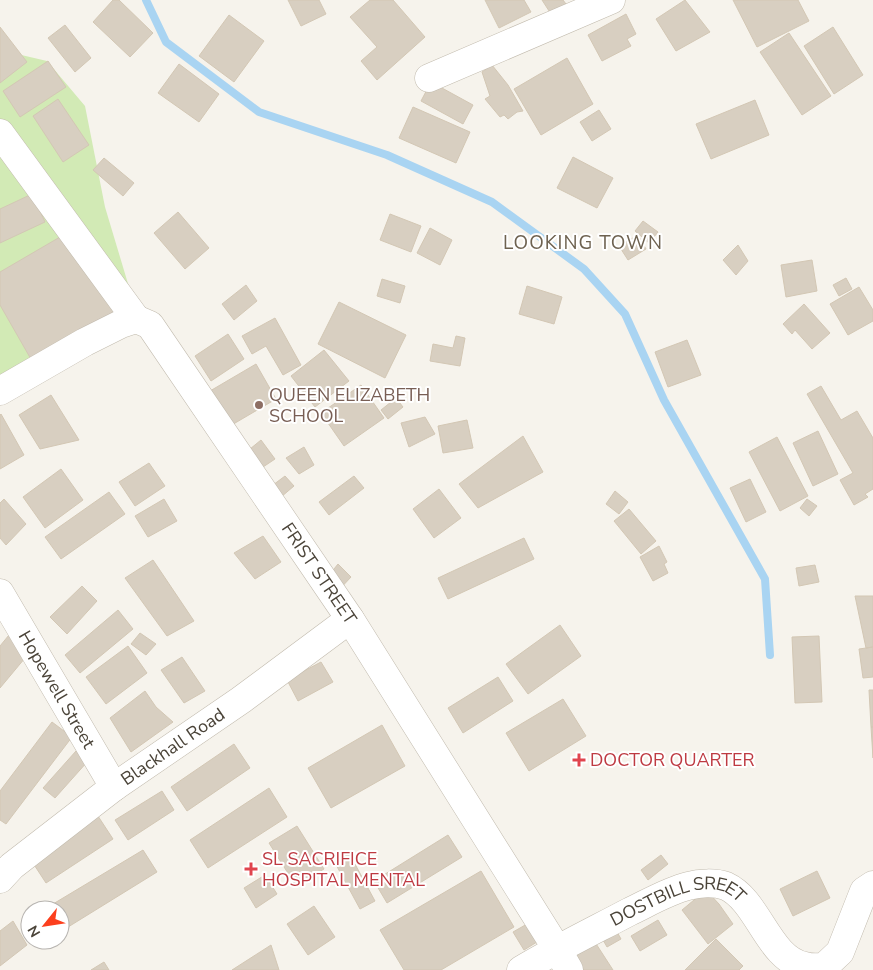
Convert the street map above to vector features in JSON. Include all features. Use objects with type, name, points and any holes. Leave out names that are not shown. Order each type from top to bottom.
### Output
[{"type":"street","points":[[429,78],[611,0]]},
{"type":"street","name":"FRIST STREET","points":[[0,133],[136,319],[150,325],[350,619],[563,959]]},
{"type":"street","points":[[0,390],[85,342],[121,324],[136,319]]},
{"type":"street","name":"Hopewell Street","points":[[0,593],[114,787]]},
{"type":"street","name":"Blackhall Road","points":[[0,879],[12,866],[114,787],[241,700],[350,619]]},
{"type":"street","name":"DOSTBILL SREET","points":[[563,959],[660,897],[688,886],[712,883],[727,886],[745,902],[788,960],[805,966],[824,966],[840,952],[864,891],[873,885]]},
{"type":"street","points":[[521,970],[563,959]]},
{"type":"green space","points":[[0,50],[47,61],[85,106],[105,207],[135,307],[0,385]]},
{"type":"building","points":[[113,0],[119,0],[153,33],[130,57],[93,22]]},
{"type":"building","points":[[288,0],[319,0],[326,14],[301,26]]},
{"type":"building","points":[[370,0],[393,0],[425,37],[377,80],[361,61],[377,47],[350,17]]},
{"type":"building","points":[[485,0],[524,0],[531,12],[499,28]]},
{"type":"building","points":[[542,0],[563,0],[566,4],[551,14]]},
{"type":"building","points":[[685,0],[710,32],[676,51],[656,19]]},
{"type":"building","points":[[733,0],[798,0],[809,21],[757,47]]},
{"type":"building","points":[[626,14],[636,34],[627,39],[631,46],[602,61],[588,35]]},
{"type":"building","points":[[229,15],[264,41],[234,82],[199,56]]},
{"type":"building","points":[[65,25],[91,58],[75,72],[48,38]]},
{"type":"building","points":[[0,27],[27,62],[0,83]]},
{"type":"building","points":[[833,27],[863,75],[834,94],[804,46]]},
{"type":"building","points":[[789,33],[831,96],[802,115],[760,52]]},
{"type":"building","points":[[567,58],[593,104],[541,135],[514,89]]},
{"type":"building","points":[[48,61],[66,87],[20,117],[3,91]]},
{"type":"building","points":[[179,64],[219,94],[199,122],[158,93]]},
{"type":"building","points":[[492,65],[508,85],[523,111],[517,112],[508,119],[504,115],[500,117],[485,99],[490,96],[482,72]]},
{"type":"building","points":[[431,82],[473,105],[463,124],[421,101]]},
{"type":"building","points":[[58,99],[89,145],[63,162],[33,116]]},
{"type":"building","points":[[755,100],[769,135],[711,159],[696,124]]},
{"type":"building","points":[[413,107],[470,132],[456,163],[399,138]]},
{"type":"building","points":[[599,110],[611,129],[592,141],[580,122]]},
{"type":"building","points":[[573,157],[613,178],[597,208],[557,188]]},
{"type":"building","points":[[104,158],[134,183],[123,196],[93,170]]},
{"type":"building","points":[[32,194],[45,222],[0,243],[0,209]]},
{"type":"building","points":[[178,212],[209,248],[185,269],[154,233]]},
{"type":"building","points":[[390,214],[421,226],[411,252],[380,240]]},
{"type":"building","points":[[643,221],[658,232],[649,243],[635,231]]},
{"type":"building","points":[[430,228],[452,240],[440,265],[417,253]]},
{"type":"building","points":[[72,230],[119,310],[32,361],[0,305],[0,272]]},
{"type":"building","points":[[638,235],[646,249],[628,260],[619,246]]},
{"type":"building","points":[[738,245],[748,261],[736,275],[723,260]]},
{"type":"building","points":[[812,260],[817,291],[786,297],[781,265]]},
{"type":"building","points":[[846,278],[852,289],[839,296],[833,285]]},
{"type":"building","points":[[382,279],[405,286],[400,303],[377,296]]},
{"type":"building","points":[[246,285],[257,301],[234,320],[222,304]]},
{"type":"building","points":[[527,286],[562,297],[554,324],[519,314]]},
{"type":"building","points":[[859,287],[873,310],[873,321],[848,335],[830,304]]},
{"type":"building","points":[[339,302],[406,335],[385,378],[318,344]]},
{"type":"building","points":[[804,304],[830,333],[812,349],[795,330],[792,334],[783,324]]},
{"type":"building","points":[[275,318],[301,365],[283,375],[266,346],[252,354],[242,336]]},
{"type":"building","points":[[228,334],[244,359],[211,381],[195,356]]},
{"type":"building","points":[[456,336],[465,338],[460,366],[430,361],[433,344],[453,348]]},
{"type":"building","points":[[687,340],[701,375],[668,387],[655,352]]},
{"type":"building","points":[[324,350],[349,381],[315,407],[291,376]]},
{"type":"building","points":[[256,364],[276,399],[230,426],[210,391]]},
{"type":"building","points":[[361,385],[384,418],[344,446],[321,413]]},
{"type":"building","points":[[821,386],[841,420],[857,411],[873,438],[873,489],[865,494],[868,497],[854,505],[840,480],[853,473],[807,394]]},
{"type":"building","points":[[51,395],[79,440],[40,449],[19,415]]},
{"type":"building","points":[[396,398],[403,407],[388,419],[381,410]]},
{"type":"building","points":[[0,415],[24,455],[0,469]]},
{"type":"building","points":[[425,417],[435,434],[409,447],[401,423]]},
{"type":"building","points":[[467,420],[473,448],[443,453],[438,426]]},
{"type":"building","points":[[818,431],[838,474],[813,486],[793,443]]},
{"type":"building","points":[[523,436],[543,472],[478,508],[459,484]]},
{"type":"building","points":[[777,437],[808,496],[780,511],[749,452]]},
{"type":"building","points":[[261,440],[275,459],[263,467],[250,449]]},
{"type":"building","points":[[304,447],[314,465],[299,474],[286,458]]},
{"type":"building","points":[[149,463],[165,486],[135,506],[119,482]]},
{"type":"building","points":[[61,469],[83,500],[45,528],[23,497]]},
{"type":"building","points":[[285,476],[294,486],[281,497],[273,485]]},
{"type":"building","points":[[354,476],[364,488],[329,515],[319,502]]},
{"type":"building","points":[[750,479],[766,512],[746,522],[730,488]]},
{"type":"building","points":[[439,489],[461,518],[434,538],[413,509]]},
{"type":"building","points":[[615,491],[628,502],[619,514],[606,504]]},
{"type":"building","points":[[109,492],[125,514],[61,559],[45,537]]},
{"type":"building","points":[[4,499],[26,524],[6,545],[0,538],[0,503]]},
{"type":"building","points":[[164,499],[177,521],[148,537],[135,516]]},
{"type":"building","points":[[807,499],[817,506],[809,516],[800,508]]},
{"type":"building","points":[[629,509],[656,541],[641,554],[614,521]]},
{"type":"building","points":[[263,536],[281,562],[255,579],[234,553]]},
{"type":"building","points":[[524,538],[534,559],[448,599],[438,578]]},
{"type":"building","points":[[659,546],[667,562],[664,564],[668,573],[653,581],[640,557]]},
{"type":"building","points":[[153,560],[194,621],[167,636],[125,578]]},
{"type":"building","points":[[338,564],[351,577],[337,592],[326,579]]},
{"type":"building","points":[[815,565],[819,582],[799,586],[796,568]]},
{"type":"building","points":[[82,586],[97,601],[67,634],[50,617]]},
{"type":"building","points":[[855,596],[873,596],[873,647],[866,648]]},
{"type":"building","points":[[118,610],[133,629],[80,673],[65,655]]},
{"type":"building","points":[[560,625],[581,656],[528,694],[506,664]]},
{"type":"building","points":[[140,633],[156,644],[146,655],[131,644]]},
{"type":"building","points":[[9,635],[30,652],[0,688],[0,646]]},
{"type":"building","points":[[819,636],[822,702],[795,703],[792,637]]},
{"type":"building","points":[[128,646],[147,673],[106,704],[86,677]]},
{"type":"building","points":[[873,647],[873,677],[863,678],[859,649]]},
{"type":"building","points":[[182,657],[205,691],[184,703],[161,670]]},
{"type":"building","points":[[321,662],[333,682],[298,701],[287,680]]},
{"type":"building","points":[[498,677],[513,701],[463,733],[448,708]]},
{"type":"building","points":[[869,690],[873,690],[873,727],[871,727]]},
{"type":"building","points":[[145,691],[156,707],[173,722],[131,752],[110,718]]},
{"type":"building","points":[[563,699],[586,736],[529,771],[506,733]]},
{"type":"building","points":[[52,722],[72,737],[6,824],[0,820],[0,791]]},
{"type":"building","points":[[382,725],[405,766],[331,808],[308,768]]},
{"type":"building","points":[[871,727],[873,727],[873,758]]},
{"type":"building","points":[[234,744],[250,768],[187,811],[171,787]]},
{"type":"building","points":[[76,751],[88,761],[55,798],[43,788]]},
{"type":"building","points":[[269,788],[287,817],[208,868],[190,840]]},
{"type":"building","points":[[162,791],[174,810],[128,840],[115,820]]},
{"type":"building","points":[[96,813],[113,839],[46,883],[29,857]]},
{"type":"building","points":[[297,826],[324,869],[296,886],[269,843]]},
{"type":"building","points":[[448,835],[462,857],[387,903],[374,881]]},
{"type":"building","points":[[143,850],[157,872],[70,926],[70,900],[60,900]]},
{"type":"building","points":[[349,853],[375,901],[360,909],[334,861]]},
{"type":"building","points":[[661,855],[668,864],[648,880],[641,870]]},
{"type":"building","points":[[481,871],[514,927],[441,970],[404,970],[380,930]]},
{"type":"building","points":[[817,871],[830,898],[793,916],[780,889]]},
{"type":"building","points":[[265,875],[277,894],[256,908],[244,888]]},
{"type":"building","points":[[706,890],[733,924],[708,944],[682,910]]},
{"type":"building","points":[[314,906],[335,937],[308,955],[287,924]]},
{"type":"building","points":[[658,920],[667,935],[640,951],[631,936]]},
{"type":"building","points":[[13,921],[20,933],[21,950],[0,966],[0,931]]},
{"type":"building","points":[[612,923],[621,939],[607,947],[598,931]]},
{"type":"building","points":[[527,924],[537,942],[524,950],[513,932]]},
{"type":"building","points":[[591,936],[613,970],[576,970],[565,953]]},
{"type":"building","points":[[716,939],[743,966],[739,970],[685,970]]},
{"type":"building","points":[[271,945],[279,970],[232,970]]},
{"type":"building","points":[[104,962],[109,970],[91,970]]},
{"type":"waterway","points":[[146,0],[166,42],[259,112],[387,155],[492,202],[584,269],[625,314],[664,400],[765,579],[770,655]]},
{"type":"place","name":"QUEEN ELIZABETH SCHOOL","points":[[259,405]]},
{"type":"place","name":"DOCTOR QUARTER","points":[[579,760]]},
{"type":"place","name":"SL SACRIFICE HOSPITAL MENTAL","points":[[251,869]]},
{"type":"district","name":"LOOKING TOWN","points":[[583,242]]}]
